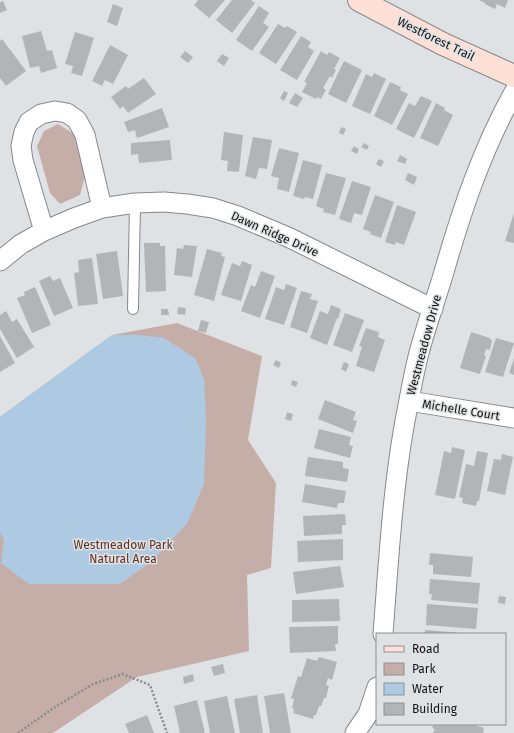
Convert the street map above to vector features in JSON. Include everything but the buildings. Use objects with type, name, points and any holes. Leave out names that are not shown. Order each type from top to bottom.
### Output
[{"type":"street","name":"Westforest Trail","points":[[359,0],[443,44],[514,76]]},
{"type":"street","name":"Westmeadow Drive","points":[[383,633],[392,510],[398,461],[408,401],[419,353],[457,225],[498,122],[514,92]]},
{"type":"street","points":[[44,231],[23,160],[21,146],[24,132],[29,122],[41,114],[55,111],[68,113],[77,120],[85,135],[102,208]]},
{"type":"street","name":"Dawn Ridge Drive","points":[[0,261],[21,244],[44,231],[102,208],[135,203],[164,202],[187,204],[213,208],[238,216],[290,238],[433,309]]},
{"type":"street","name":"Michelle Court","points":[[408,401],[514,418]]},
{"type":"street","points":[[355,733],[368,714],[376,689]]},
{"type":"lane","points":[[134,309],[135,203]]},
{"type":"path","points":[[18,733],[55,707],[93,684],[123,674],[150,685],[166,733]]},
{"type":"green space","points":[[58,124],[74,134],[85,176],[80,195],[60,204],[50,193],[37,146],[44,131]]},
{"type":"green space","name":"Westmeadow Park Natural Area","points":[[177,323],[262,356],[248,440],[276,483],[271,568],[247,575],[249,651],[137,677],[53,733],[0,733],[0,417],[112,335]]},
{"type":"water","points":[[112,335],[140,335],[164,338],[195,358],[204,379],[206,419],[204,484],[187,524],[151,562],[120,584],[29,584],[1,563],[4,540],[0,532],[0,417]]}]
